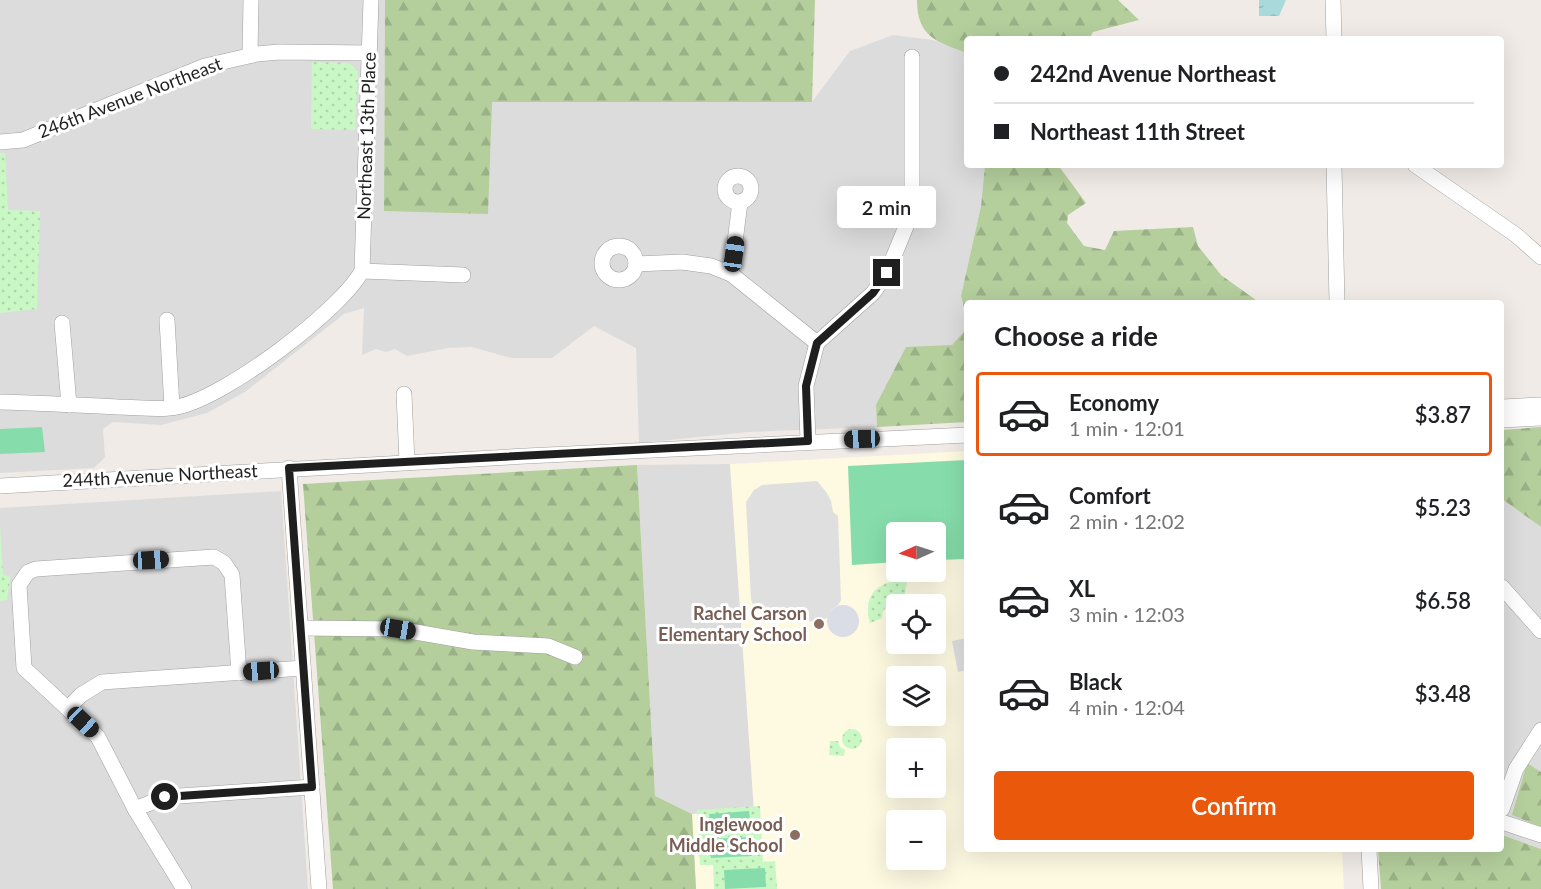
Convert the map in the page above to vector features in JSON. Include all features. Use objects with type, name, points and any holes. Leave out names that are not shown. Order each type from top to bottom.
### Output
[{"type":"street","points":[[250,55],[251,0]]},
{"type":"street","name":"Northeast 13th Place","points":[[362,271],[371,0]]},
{"type":"street","points":[[1334,0],[1334,36]]},
{"type":"street","name":"246th Avenue Northeast","points":[[0,142],[23,140],[205,66],[250,55],[279,52],[369,53]]},
{"type":"street","points":[[808,441],[806,386],[817,343],[873,293],[887,273],[907,224],[912,189],[912,57]]},
{"type":"street","points":[[1334,168],[1337,300]]},
{"type":"street","points":[[1419,168],[1516,234],[1541,257]]},
{"type":"street","points":[[731,274],[740,202]]},
{"type":"street","points":[[636,264],[682,262],[711,266],[731,274],[817,343]]},
{"type":"street","points":[[0,402],[177,407],[221,390],[285,345],[339,302],[362,271],[463,275]]},
{"type":"street","points":[[167,320],[172,407]]},
{"type":"street","points":[[62,322],[69,405]]},
{"type":"street","points":[[404,394],[407,462]]},
{"type":"street","points":[[1504,407],[1541,405]]},
{"type":"street","points":[[1504,420],[1541,418]]},
{"type":"street","name":"244th Avenue Northeast","points":[[0,486],[289,468],[964,435]]},
{"type":"street","points":[[289,468],[319,889]]},
{"type":"street","points":[[184,889],[135,809],[98,737],[24,668],[19,585],[28,572],[36,569],[214,557],[224,563],[231,575],[239,673]]},
{"type":"street","points":[[1504,589],[1541,631]]},
{"type":"street","points":[[301,628],[398,629],[474,642],[548,646],[575,657]]},
{"type":"street","points":[[68,708],[81,694],[102,682],[303,668]]},
{"type":"street","points":[[1504,803],[1516,769],[1541,730]]},
{"type":"street","points":[[135,809],[165,797],[312,787]]},
{"type":"street","points":[[1504,823],[1541,835]]},
{"type":"street","points":[[1369,852],[1371,889]]},
{"type":"shaded area","points":[[0,0],[385,0],[384,210],[492,102],[812,102],[850,51],[893,35],[933,40],[964,52],[964,168],[985,168],[981,206],[961,296],[964,331],[952,345],[876,405],[877,427],[749,432],[639,443],[636,348],[594,326],[552,358],[511,358],[472,347],[448,348],[407,356],[395,349],[386,352],[376,349],[362,355],[364,308],[344,314],[245,392],[207,413],[161,425],[113,422],[103,429],[105,457],[94,468],[0,473]]},
{"type":"shaded area","name":"Rachel Carson Elementary School","points":[[964,451],[964,852],[1342,852],[1344,889],[696,889],[692,814],[754,810],[730,464]]},
{"type":"shaded area","points":[[730,464],[754,811],[692,814],[655,796],[637,465]]},
{"type":"shaded area","points":[[817,481],[827,493],[833,512],[838,516],[841,600],[827,618],[818,621],[783,622],[761,613],[753,605],[751,599],[746,502],[754,490],[762,485]]},
{"type":"shaded area","points":[[281,491],[308,889],[0,889],[0,508]]},
{"type":"shaded area","points":[[1504,500],[1541,527],[1541,772],[1528,764],[1541,827],[1541,849],[1504,836]]},
{"type":"shaded area","points":[[843,605],[854,610],[859,621],[854,632],[843,637],[832,632],[827,621],[832,610]]},
{"type":"shaded area","points":[[964,639],[964,671],[958,672],[952,641]]},
{"type":"green space","points":[[385,0],[815,0],[812,102],[492,102],[488,214],[384,211]]},
{"type":"green space","points":[[917,0],[1118,0],[1139,20],[1093,32],[1091,36],[964,36],[964,52],[931,36],[925,30],[918,12]]},
{"type":"green space","points":[[312,62],[349,63],[358,71],[355,130],[311,129]]},
{"type":"green space","points":[[0,153],[5,153],[8,210],[40,211],[37,309],[0,313]]},
{"type":"green space","points":[[985,168],[1060,168],[1086,203],[1068,215],[1067,223],[1084,246],[1105,250],[1114,231],[1193,227],[1198,246],[1221,275],[1256,300],[964,300],[964,308],[961,296],[981,206]]},
{"type":"green space","points":[[964,331],[964,422],[877,427],[876,405],[906,347],[952,345]]},
{"type":"green space","points":[[42,427],[45,452],[0,454],[0,429]]},
{"type":"green space","points":[[1541,427],[1541,527],[1504,500],[1504,430]]},
{"type":"green space","points":[[964,460],[964,559],[946,560],[946,522],[886,522],[886,563],[852,565],[848,466]]},
{"type":"green space","points":[[637,465],[655,796],[692,814],[696,889],[333,889],[303,484]]},
{"type":"green space","points":[[0,525],[3,575],[10,577],[7,600],[0,601]]},
{"type":"green space","points":[[890,582],[907,582],[904,594],[886,594],[886,607],[882,618],[870,623],[868,606],[870,599],[872,594]]},
{"type":"green space","points":[[852,729],[859,732],[862,739],[859,746],[852,749],[845,746],[842,739],[845,732]]},
{"type":"green space","points":[[830,741],[838,741],[840,747],[845,750],[844,756],[829,755]]},
{"type":"green space","points":[[1527,763],[1541,772],[1541,827],[1512,815]]},
{"type":"green space","points":[[760,806],[763,862],[775,861],[777,889],[714,889],[713,865],[700,865],[697,810]]},
{"type":"green space","points":[[749,811],[751,830],[710,832],[709,814]]},
{"type":"green space","points":[[1504,836],[1541,849],[1541,889],[1381,889],[1378,852],[1504,852]]},
{"type":"green space","points":[[751,837],[752,856],[711,858],[710,839]]},
{"type":"green space","points":[[765,868],[766,887],[725,889],[724,870]]},
{"type":"water","points":[[1259,0],[1286,0],[1279,16],[1259,16]]},
{"type":"place","name":"Rachel Carson Elementary School","points":[[819,624]]},
{"type":"place","name":"Inglewood Middle School","points":[[795,835]]},
{"type":"route","points":[[165,797],[312,787],[289,468],[808,441],[806,386],[817,343],[873,293],[887,273]]}]
